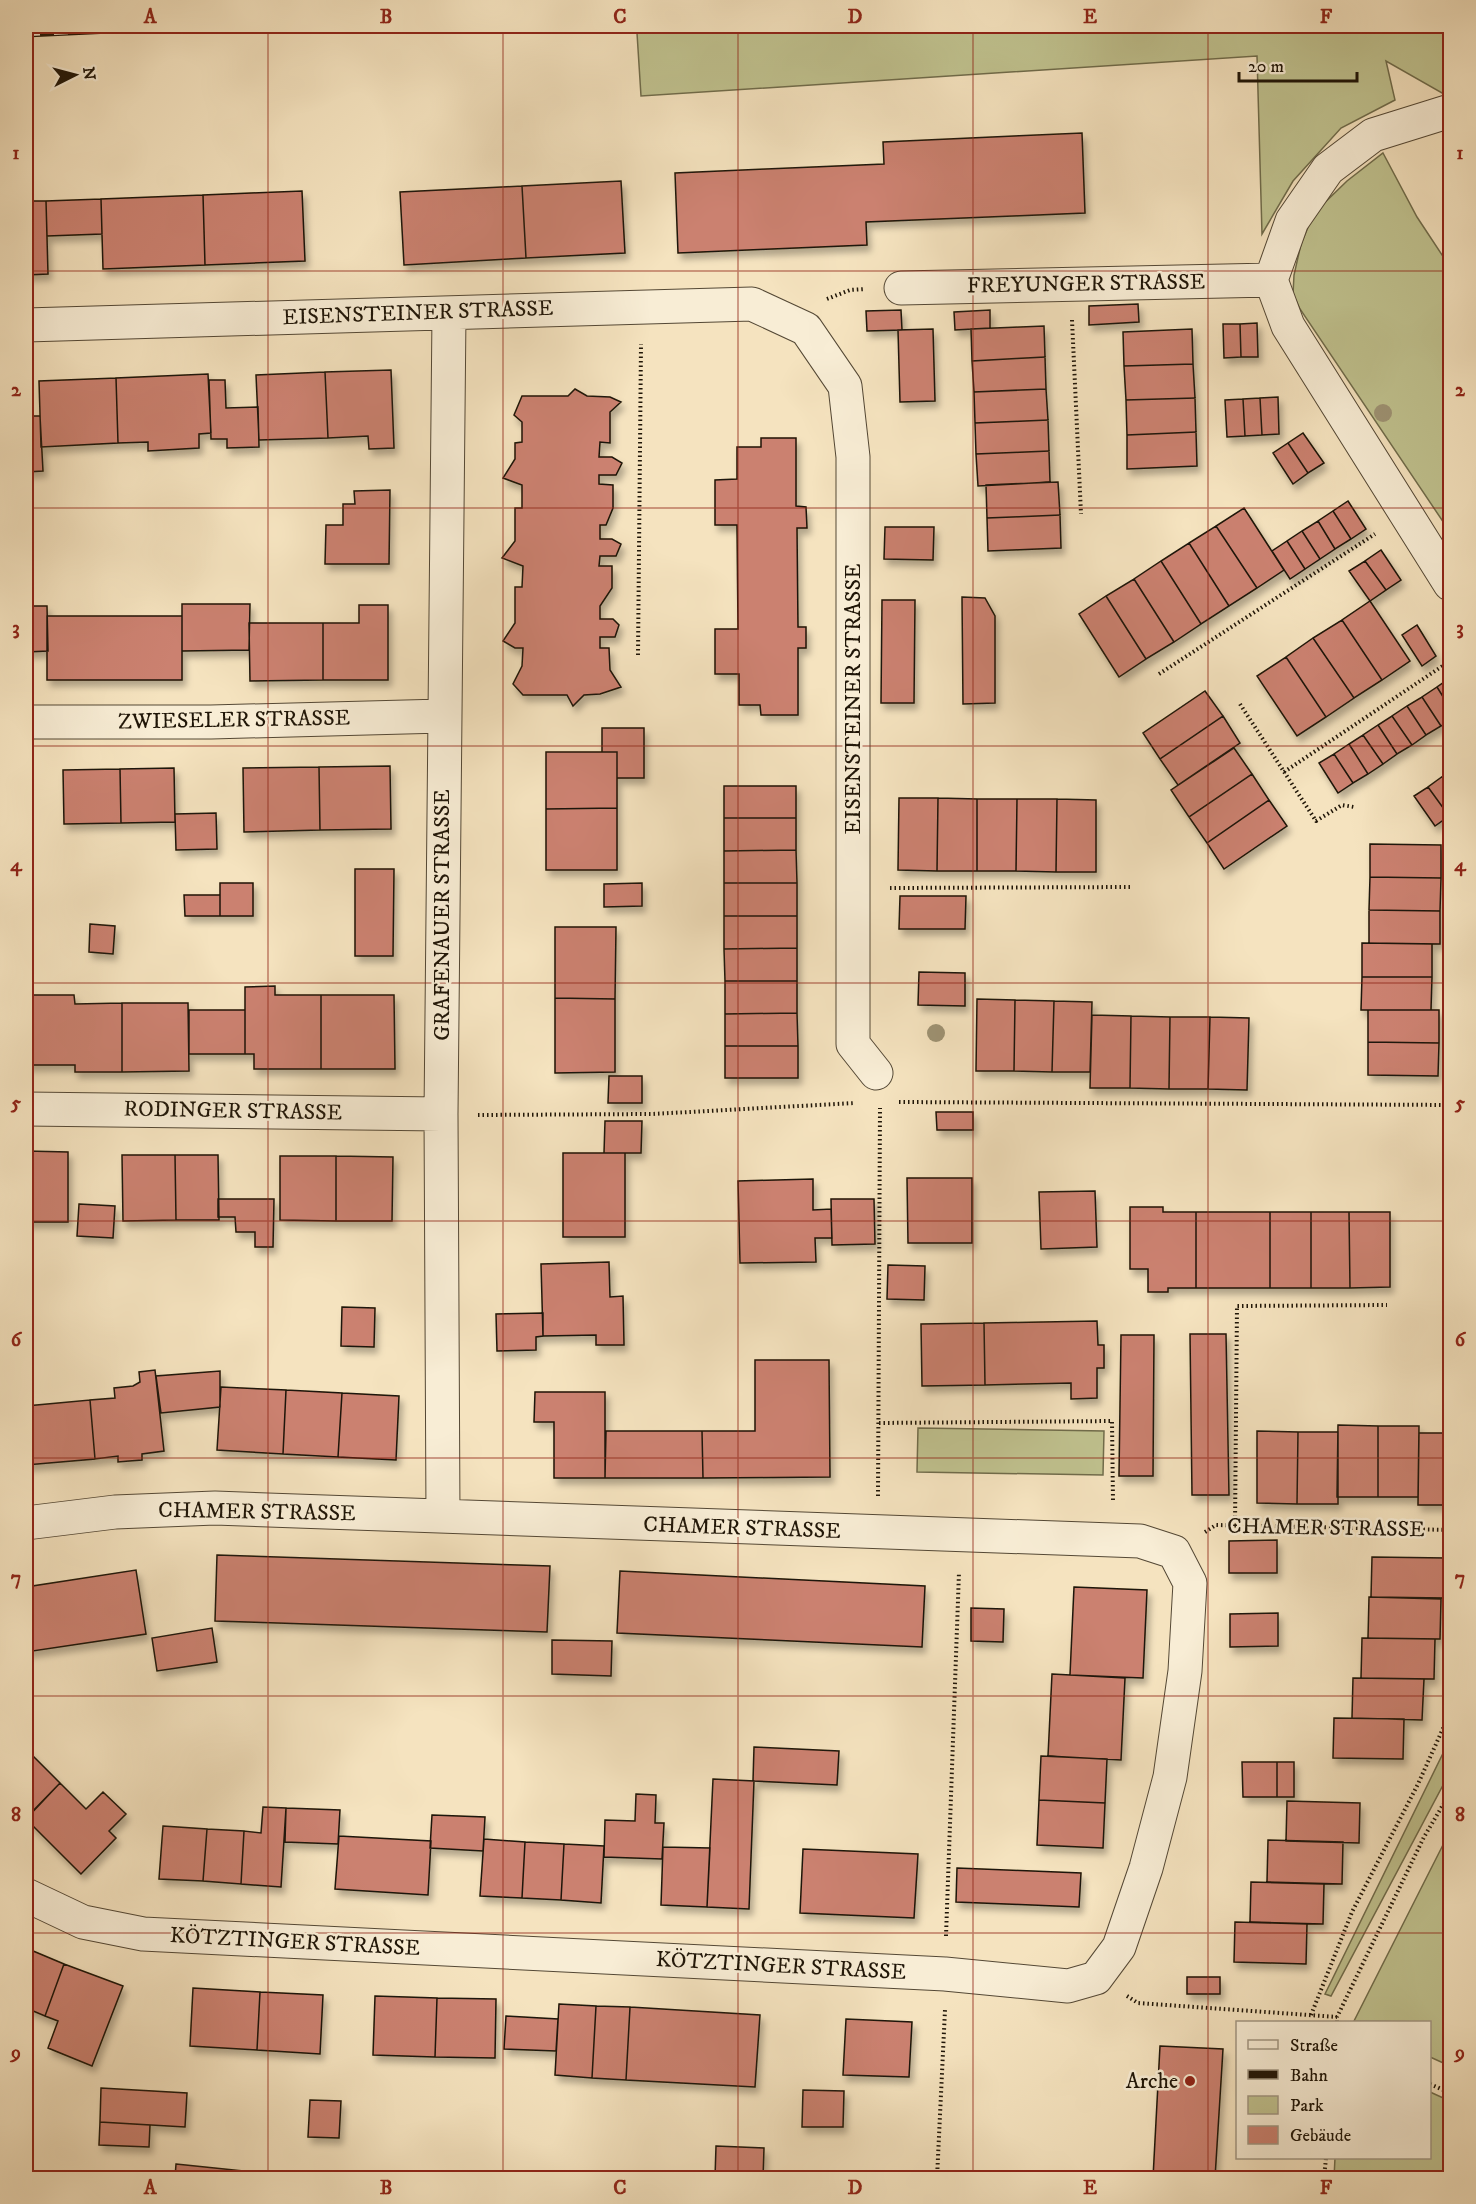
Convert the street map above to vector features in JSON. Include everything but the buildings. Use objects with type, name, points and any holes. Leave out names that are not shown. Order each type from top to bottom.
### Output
[{"type":"street","points":[[1450,111],[1372,135],[1328,170],[1292,221],[1271,280],[1288,326],[1450,584]]},
{"type":"street","name":"FREYUNGER STRASSE","points":[[901,288],[1271,280]]},
{"type":"street","name":"EISENSTEINER STRASSE","points":[[26,325],[752,304],[806,329],[845,386],[854,457],[853,1044],[878,1088]]},
{"type":"street","name":"GRAFENAUER STRASSE","points":[[443,1516],[441,1114],[443,716],[449,314]]},
{"type":"street","name":"ZWIESELER STRASSE","points":[[26,722],[211,722],[443,716]]},
{"type":"street","name":"RODINGER STRASSE","points":[[26,1109],[441,1114]]},
{"type":"street","name":"CHAMER STRASSE","points":[[26,1523],[115,1512],[173,1508],[1140,1541],[1174,1552]]},
{"type":"street","points":[[1096,1978],[1119,1947],[1146,1868],[1170,1777],[1185,1671],[1190,1583],[1174,1552]]},
{"type":"street","name":"KÖTZTINGER STRASSE","points":[[26,1895],[82,1922],[143,1934],[945,1974],[1068,1986],[1096,1978]]},
{"type":"path","points":[[1070,284],[1081,514]]},
{"type":"path","points":[[806,329],[829,297],[850,290],[901,288]]},
{"type":"path","points":[[638,655],[641,306]]},
{"type":"path","points":[[1159,674],[1406,514]]},
{"type":"path","points":[[1284,771],[1450,662]]},
{"type":"path","points":[[1240,704],[1316,821],[1342,805],[1354,807]]},
{"type":"path","points":[[853,888],[1132,887]]},
{"type":"path","points":[[876,1533],[879,1423],[878,1088]]},
{"type":"path","points":[[441,1114],[652,1114],[878,1088],[1450,1105]]},
{"type":"path","points":[[1235,1526],[1237,1306],[1388,1305]]},
{"type":"path","points":[[879,1423],[1112,1421],[1113,1541]]},
{"type":"path","name":"CHAMER STRASSE","points":[[1174,1552],[1216,1526],[1450,1530]]},
{"type":"path","points":[[937,2178],[962,1535]]},
{"type":"path","points":[[1311,2015],[1352,1912],[1418,1784],[1450,1713]]},
{"type":"path","points":[[1096,1978],[1138,2003],[1311,2015],[1337,2020],[1424,1837],[1450,1793]]},
{"type":"path","points":[[1431,2084],[1450,2093]]},
{"type":"path","points":[[1324,2178],[1326,2159]]},
{"type":"green space","points":[[798,26],[1450,26],[1450,92],[1442,93],[1386,61],[1395,100],[1341,128],[1293,181],[1262,234],[1257,56],[641,96],[637,33]]},
{"type":"green space","points":[[1383,153],[1417,217],[1450,267],[1450,532],[1300,309],[1293,294],[1294,275],[1301,244],[1314,213],[1347,181]]},
{"type":"green space","points":[[1444,1112],[1450,1112],[1450,1227]]},
{"type":"green space","points":[[918,1428],[1104,1431],[1103,1475],[917,1472]]},
{"type":"green space","points":[[1450,1739],[1450,1772],[1331,1996],[1325,1994]]},
{"type":"green space","points":[[1450,1831],[1450,2066],[1431,2057],[1431,2021],[1354,2021]]},
{"type":"green space","points":[[1431,2092],[1450,2101],[1450,2178],[1334,2178],[1335,2159],[1431,2159]]},
{"type":"railway","points":[[26,34],[195,26]]},
{"type":"place","name":"Arche","points":[[1190,2081]]}]
